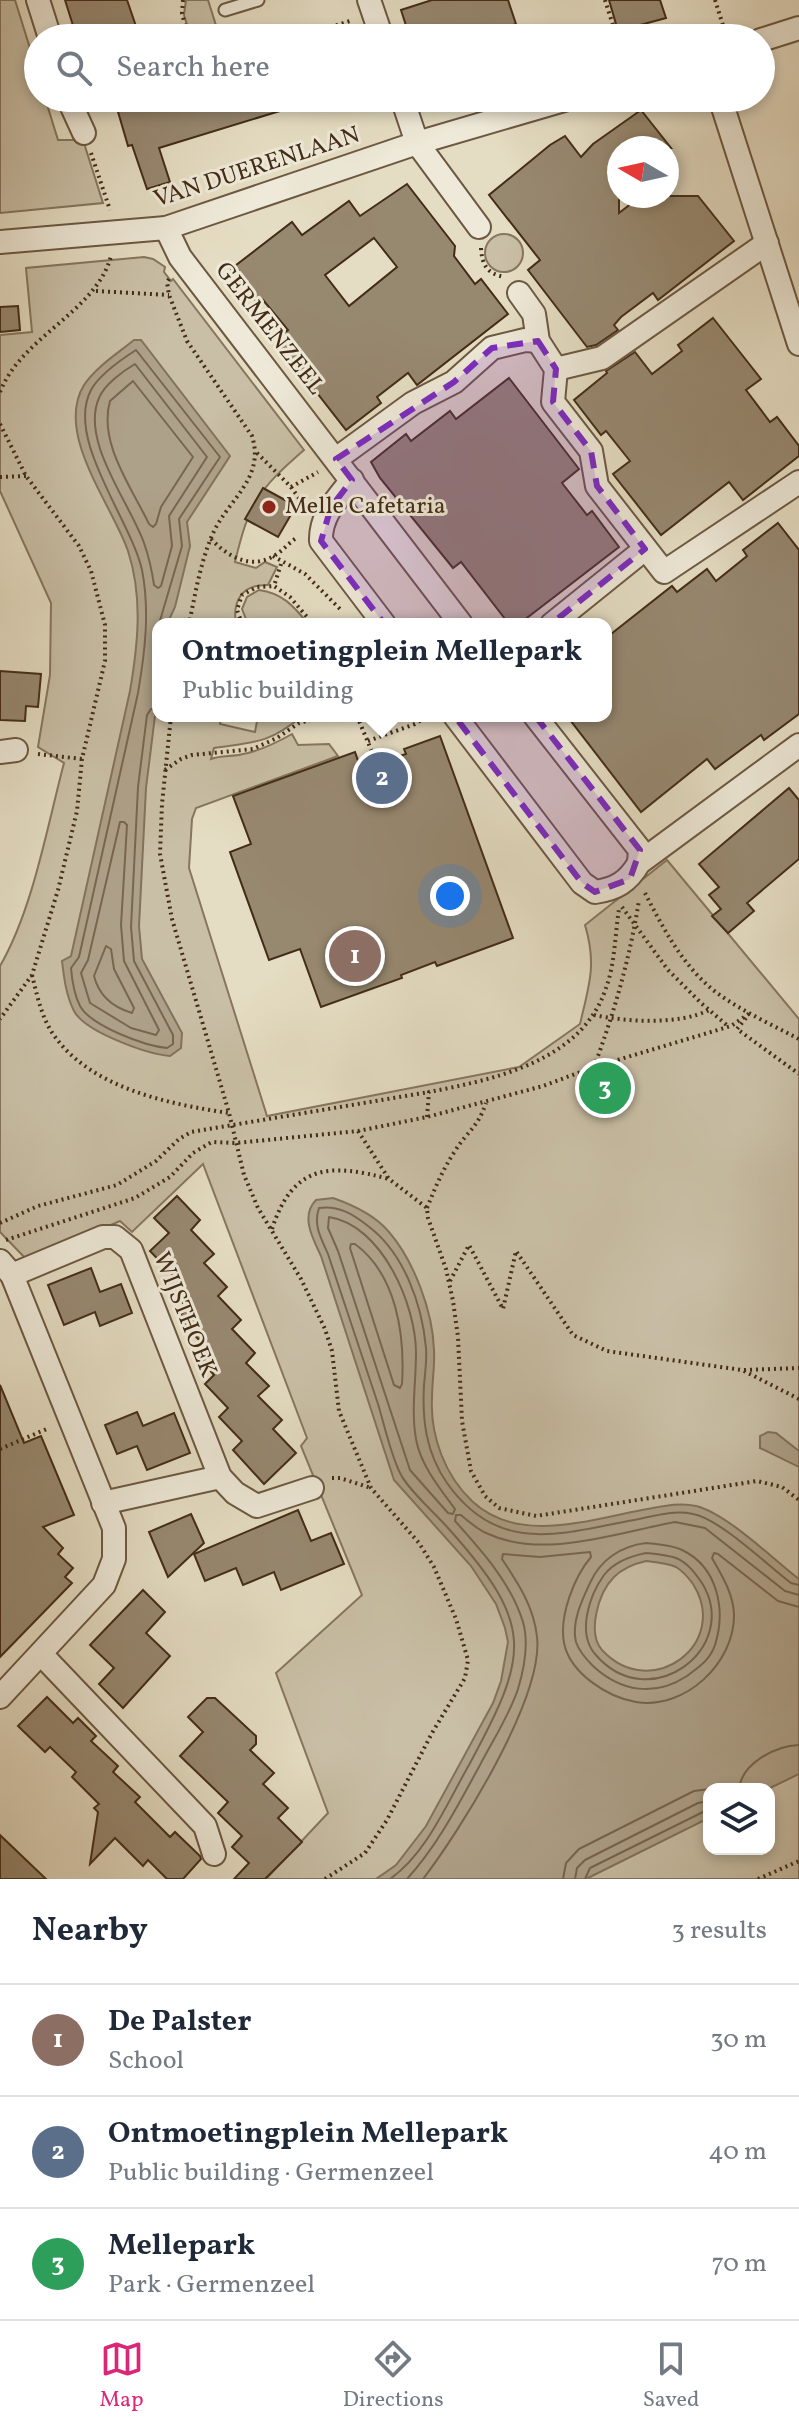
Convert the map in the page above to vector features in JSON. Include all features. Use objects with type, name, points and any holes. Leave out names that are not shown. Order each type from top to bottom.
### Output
[{"type":"street","points":[[38,0],[46,24]]},
{"type":"street","points":[[775,36],[799,28]]},
{"type":"street","points":[[74,112],[84,133]]},
{"type":"street","points":[[407,112],[417,143],[479,227]]},
{"type":"street","name":"VAN DUERENLAAN","points":[[0,242],[166,228],[417,143],[523,112]]},
{"type":"street","points":[[725,112],[799,344]]},
{"type":"street","name":"GERMENZEEL","points":[[166,228],[180,257],[456,618]]},
{"type":"street","points":[[556,369],[602,358],[767,243]]},
{"type":"street","points":[[776,272],[799,271]]},
{"type":"street","points":[[519,293],[534,314],[538,341],[556,369],[553,402],[591,451],[597,486],[664,572],[799,482]]},
{"type":"street","points":[[336,459],[413,403],[454,382],[492,348],[525,340],[538,341]]},
{"type":"street","points":[[352,480],[331,507],[320,528],[321,541],[379,618]]},
{"type":"street","points":[[559,618],[645,549]]},
{"type":"street","points":[[460,722],[582,883],[595,892],[612,889],[630,879],[639,863],[799,745]]},
{"type":"street","points":[[540,722],[640,850],[639,863]]},
{"type":"street","name":"WIJSTHOEK","points":[[0,1697],[104,1585],[114,1559],[114,1528],[6,1268],[103,1237],[115,1237],[131,1250],[220,1477],[235,1493],[257,1506],[312,1488]]},
{"type":"street","points":[[103,1503],[220,1477]]},
{"type":"street","points":[[41,1654],[205,1826],[214,1854]]},
{"type":"lane","points":[[225,10],[258,0]]},
{"type":"path","points":[[183,0],[185,24]]},
{"type":"path","points":[[605,0],[613,24]]},
{"type":"path","points":[[715,0],[723,24]]},
{"type":"path","points":[[330,24],[372,7]]},
{"type":"path","points":[[0,392],[8,376],[33,346],[94,291],[107,268],[117,232],[84,133]]},
{"type":"path","points":[[479,227],[483,237],[482,262],[488,271],[509,278],[519,293]]},
{"type":"path","points":[[180,257],[167,282],[187,341],[252,436],[257,452],[291,487],[336,459]]},
{"type":"path","points":[[94,291],[169,295]]},
{"type":"path","points":[[0,424],[26,476],[79,546],[100,598],[105,625],[105,661],[82,759],[77,811],[69,846],[32,975],[0,1019]]},
{"type":"path","points":[[191,618],[211,539],[247,483],[257,452]]},
{"type":"path","points":[[0,477],[26,476]]},
{"type":"path","points":[[211,539],[225,554],[255,563],[273,556],[294,539],[320,528]]},
{"type":"path","points":[[273,556],[305,574],[348,618]]},
{"type":"path","points":[[274,586],[281,563]]},
{"type":"path","points":[[240,618],[237,610],[242,595],[257,587],[274,586],[290,597],[308,618]]},
{"type":"path","points":[[170,722],[160,854],[172,919],[244,1175],[325,1329],[332,1351],[339,1411],[371,1488],[419,1543],[434,1567],[456,1619],[468,1660],[465,1678],[432,1733],[387,1820],[365,1853],[325,1879]]},
{"type":"path","points":[[165,770],[192,755],[253,749],[303,722]]},
{"type":"path","points":[[360,722],[375,759]]},
{"type":"path","points":[[368,741],[418,722]]},
{"type":"path","points":[[39,754],[82,759]]},
{"type":"path","points":[[594,1067],[612,1019],[642,886],[663,928],[687,965],[717,992],[799,1039]]},
{"type":"path","points":[[0,1223],[38,1206],[117,1185],[156,1161],[191,1132],[429,1092],[509,1074],[529,1066],[553,1052],[594,1015],[607,987],[619,905],[668,970],[729,1027]]},
{"type":"path","points":[[32,975],[39,1005],[51,1031],[64,1048],[82,1063],[110,1080],[155,1098],[229,1113]]},
{"type":"path","points":[[594,1015],[612,1019],[659,1020],[709,1010]]},
{"type":"path","points":[[0,1241],[135,1198],[170,1177],[203,1146],[222,1141],[236,1143],[358,1131],[427,1117],[543,1086],[594,1067],[729,1027],[750,1013]]},
{"type":"path","points":[[750,1013],[737,1029],[799,1074]]},
{"type":"path","points":[[427,1117],[429,1092]]},
{"type":"path","points":[[486,1102],[480,1121],[441,1174],[427,1208],[449,1282],[458,1337],[462,1421],[471,1471],[485,1496],[499,1508],[536,1516],[757,1481],[782,1487],[799,1500]]},
{"type":"path","points":[[358,1131],[389,1179],[427,1208]]},
{"type":"path","points":[[272,1229],[288,1192],[314,1172],[342,1169],[389,1179]]},
{"type":"path","points":[[449,1282],[469,1245],[503,1309],[516,1251],[573,1335],[607,1351],[742,1370],[799,1368]]},
{"type":"path","points":[[742,1370],[799,1399]]},
{"type":"path","points":[[0,1449],[69,1419]]},
{"type":"path","points":[[312,1488],[319,1480],[340,1478],[371,1488]]},
{"type":"path","points":[[758,1879],[799,1861]]},
{"type":"highlighted area","points":[[538,341],[556,369],[553,402],[591,451],[597,486],[645,549],[497,667],[640,850],[630,879],[595,892],[582,883],[321,541],[331,507],[352,480],[336,459],[454,382],[492,348]]},
{"type":"shaded area","points":[[0,0],[15,0],[24,29],[24,112],[49,112],[58,140],[83,140],[103,203],[0,213]]},
{"type":"shaded area","points":[[186,0],[208,0],[216,24],[187,24],[184,15]]},
{"type":"shaded area","points":[[504,234],[518,239],[523,253],[518,267],[504,272],[490,267],[485,253],[490,239]]},
{"type":"shaded area","points":[[144,257],[153,259],[165,267],[164,272],[171,281],[173,279],[304,450],[276,476],[258,499],[245,525],[235,562],[256,568],[265,562],[277,567],[268,585],[252,587],[241,595],[235,618],[152,618],[152,722],[220,722],[255,732],[257,722],[294,722],[270,737],[214,748],[211,759],[256,751],[292,734],[298,745],[329,744],[338,756],[196,808],[192,819],[189,868],[267,1116],[519,1067],[580,1024],[591,964],[585,925],[667,860],[799,1019],[799,1879],[266,1879],[328,1813],[276,1673],[362,1595],[301,1446],[307,1438],[203,1164],[132,1232],[120,1221],[28,1261],[0,1232],[0,966],[12,944],[30,894],[64,763],[38,747],[50,675],[51,603],[0,491],[0,335],[32,332],[26,268]]},
{"type":"shaded area","points":[[259,590],[274,594],[287,601],[303,618],[246,618],[242,609],[247,597]]},
{"type":"water","points":[[134,340],[141,340],[230,456],[187,522],[190,546],[170,618],[152,618],[154,722],[146,788],[139,926],[142,959],[182,1033],[181,1048],[170,1056],[118,1041],[80,1019],[69,999],[62,961],[71,956],[130,691],[138,621],[136,586],[128,551],[89,470],[76,425],[77,404],[84,385]]},
{"type":"water","points":[[333,1198],[356,1207],[389,1232],[406,1257],[426,1304],[433,1335],[432,1412],[437,1441],[454,1480],[473,1502],[491,1515],[532,1526],[577,1523],[669,1505],[696,1506],[735,1527],[799,1579],[799,1774],[775,1786],[775,1783],[703,1783],[703,1821],[586,1879],[376,1879],[396,1865],[426,1826],[493,1703],[501,1681],[508,1642],[496,1604],[471,1566],[394,1480],[310,1228],[311,1206],[316,1200]],"holes":[[[646,1561],[676,1567],[693,1584],[702,1606],[702,1627],[694,1645],[680,1659],[662,1668],[642,1670],[622,1665],[602,1650],[595,1634],[596,1613],[603,1593],[614,1577],[628,1567]]]},
{"type":"water","points":[[768,1432],[776,1433],[799,1451],[799,1467],[760,1448],[760,1436]]},
{"type":"building","points":[[65,0],[127,0],[135,24],[73,24]]},
{"type":"building","points":[[432,0],[508,0],[516,24],[406,24],[401,10]]},
{"type":"building","points":[[609,0],[660,0],[666,18],[644,24],[616,24]]},
{"type":"building","points":[[118,112],[277,112],[159,148],[170,182],[147,189],[132,145],[128,146]]},
{"type":"building","points":[[643,112],[662,136],[607,136],[607,208],[619,208],[619,213],[625,208],[679,208],[679,196],[698,196],[734,241],[658,300],[653,293],[621,317],[614,325],[618,330],[596,345],[587,347],[528,270],[540,260],[489,195],[565,136],[581,157],[593,144]]},
{"type":"building","points":[[407,184],[455,246],[454,256],[475,284],[481,279],[508,314],[417,385],[408,373],[377,397],[381,403],[346,430],[275,339],[288,330],[263,300],[258,304],[231,269],[292,222],[302,235],[349,201],[360,216]],"holes":[[[374,238],[397,267],[349,306],[325,275]]]},
{"type":"building","points":[[18,306],[20,330],[0,332],[0,307]]},
{"type":"building","points":[[713,318],[761,379],[746,390],[770,422],[777,417],[799,446],[799,456],[743,500],[729,482],[661,535],[613,474],[630,461],[606,431],[601,435],[574,400],[606,371],[635,352],[652,374],[682,351],[678,345]]},
{"type":"building","points":[[509,378],[579,469],[562,483],[587,515],[592,511],[619,547],[527,618],[504,618],[461,562],[453,568],[380,478],[371,462],[406,434],[411,441],[450,411],[456,419]]},
{"type":"building","points":[[263,488],[296,506],[278,537],[245,519]]},
{"type":"building","points":[[778,523],[799,550],[799,714],[764,740],[761,735],[715,769],[707,759],[641,812],[572,722],[612,722],[612,633],[672,586],[677,592],[707,569],[716,581],[747,556],[743,550]]},
{"type":"building","points":[[0,671],[41,674],[38,707],[26,706],[25,721],[0,720]]},
{"type":"building","points":[[440,736],[513,938],[437,966],[435,962],[401,975],[402,978],[321,1007],[300,949],[269,960],[230,852],[251,844],[233,796],[355,752],[361,769],[406,754],[404,749]]},
{"type":"building","points":[[789,788],[799,800],[799,859],[747,903],[754,911],[728,933],[712,916],[721,909],[709,895],[719,887],[699,864]]},
{"type":"building","points":[[177,1196],[200,1220],[191,1230],[214,1254],[204,1263],[227,1287],[218,1296],[241,1320],[232,1329],[255,1353],[246,1363],[269,1386],[258,1396],[282,1420],[273,1429],[296,1453],[264,1484],[233,1450],[242,1441],[219,1417],[228,1408],[205,1384],[214,1375],[192,1350],[201,1342],[178,1317],[188,1308],[164,1284],[173,1275],[150,1251],[169,1233],[154,1218]]},
{"type":"building","points":[[91,1268],[100,1292],[121,1284],[132,1313],[100,1326],[95,1312],[64,1325],[48,1285]]},
{"type":"building","points":[[0,1385],[24,1443],[41,1436],[74,1515],[43,1527],[63,1548],[58,1554],[73,1568],[65,1577],[72,1583],[0,1657]]},
{"type":"building","points":[[137,1412],[143,1426],[174,1413],[190,1453],[147,1470],[137,1446],[117,1454],[105,1425]]},
{"type":"building","points":[[298,1510],[311,1541],[331,1533],[344,1564],[281,1590],[274,1572],[243,1585],[236,1568],[205,1581],[194,1554]]},
{"type":"building","points":[[191,1514],[204,1543],[168,1577],[149,1532]]},
{"type":"building","points":[[143,1590],[165,1612],[146,1633],[170,1656],[123,1708],[99,1684],[114,1668],[90,1645]]},
{"type":"building","points":[[47,1697],[73,1723],[78,1718],[96,1736],[91,1741],[118,1766],[113,1772],[140,1797],[135,1802],[170,1837],[175,1832],[200,1856],[201,1859],[183,1879],[167,1879],[148,1860],[143,1866],[115,1838],[90,1864],[98,1812],[94,1808],[99,1804],[72,1777],[76,1772],[50,1747],[45,1752],[18,1726]]},
{"type":"building","points":[[207,1698],[215,1698],[256,1736],[256,1744],[250,1750],[274,1773],[263,1784],[288,1808],[278,1818],[302,1842],[265,1879],[234,1879],[249,1863],[232,1847],[242,1836],[218,1813],[228,1802],[180,1756],[203,1732],[188,1717]]},
{"type":"building","points":[[0,1835],[46,1879],[0,1879]]},
{"type":"place","name":"Melle Cafetaria","points":[[269,507]]},
{"type":"place","name":"Ontmoetingplein Mellepark","points":[[382,778]]},
{"type":"place","name":"De Palster","points":[[355,956]]},
{"type":"place","name":"Mellepark","points":[[605,1088]]}]
